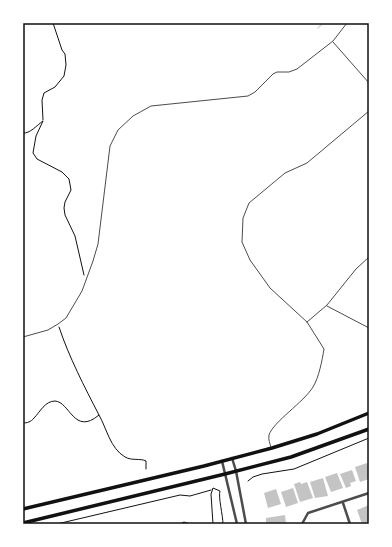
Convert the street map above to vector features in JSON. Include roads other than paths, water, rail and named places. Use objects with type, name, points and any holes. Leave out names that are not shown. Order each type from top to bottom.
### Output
[{"type":"main road","points":[[23,509],[204,466],[272,448],[317,434],[369,413]]},
{"type":"main road","points":[[23,523],[291,457],[369,429]]},
{"type":"street","points":[[232,458],[236,471],[246,524]]},
{"type":"street","points":[[222,461],[237,524]]},
{"type":"street","points":[[302,524],[308,513],[369,493]]},
{"type":"street","points":[[343,502],[350,524]]},
{"type":"lane","points":[[23,337],[48,330],[66,318],[82,291],[98,244],[110,146],[118,130],[123,125],[133,116],[151,106],[248,96],[255,92],[273,74],[277,72],[290,72],[297,69],[332,41],[346,23]]},
{"type":"lane","points":[[332,41],[369,83]]},
{"type":"lane","points":[[272,448],[269,436],[273,428],[308,395],[314,386],[323,359],[324,349],[307,322],[270,288],[250,260],[242,242],[243,218],[249,203],[285,173],[307,163],[369,111]]},
{"type":"lane","points":[[307,322],[327,305],[356,269],[369,257]]},
{"type":"lane","points":[[327,305],[369,328]]},
{"type":"waterway","points":[[318,28],[323,23]]}]
